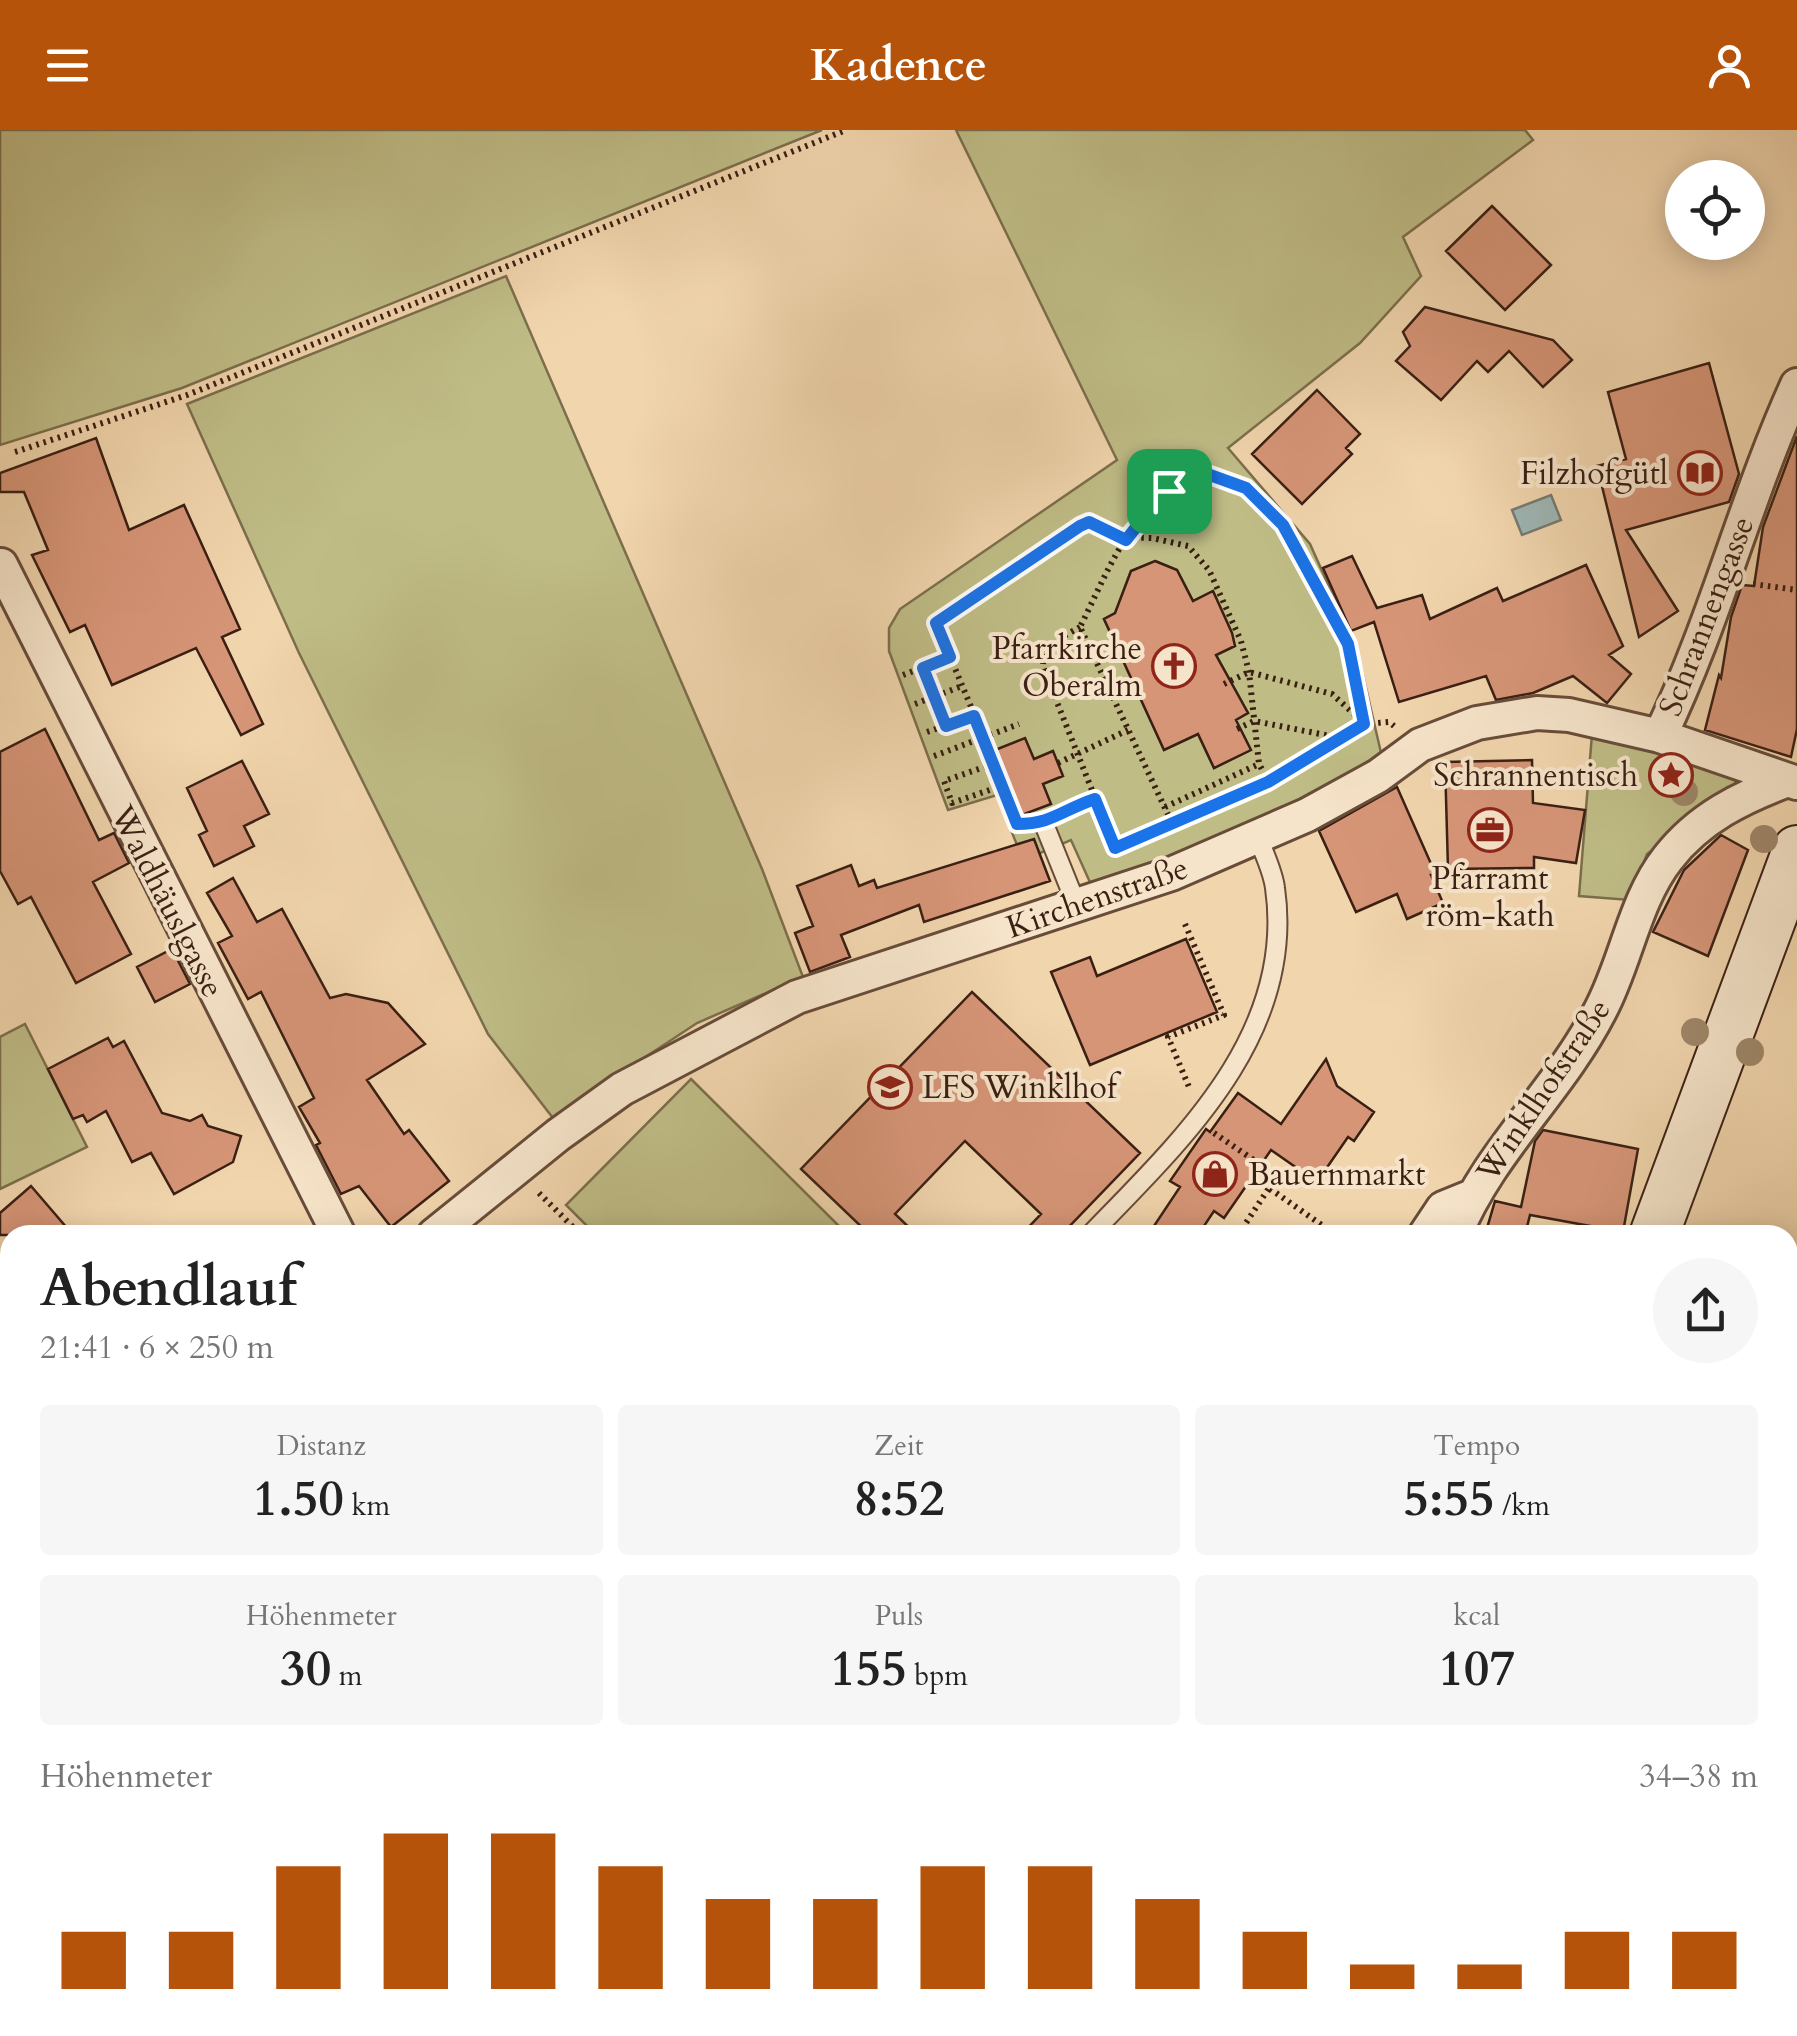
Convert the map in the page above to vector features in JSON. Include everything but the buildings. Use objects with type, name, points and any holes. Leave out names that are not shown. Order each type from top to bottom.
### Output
[{"type":"main road","points":[[1658,1225],[1797,850]]},
{"type":"street","name":"Schrannengasse","points":[[1660,736],[1709,626],[1749,504],[1797,384]]},
{"type":"street","name":"Waldhäuslgasse","points":[[1,565],[334,1225]]},
{"type":"street","name":"Kirchenstraße","points":[[446,1225],[622,1089],[797,997],[1171,874],[1258,837],[1378,776],[1420,745],[1477,724],[1537,713],[1569,715],[1660,736],[1792,782]]},
{"type":"street","name":"Winklhofstraße","points":[[1459,1225],[1470,1196],[1600,1013],[1646,896],[1666,859],[1702,822],[1748,795],[1792,782]]},
{"type":"street","points":[[1432,1225],[1443,1208],[1470,1196]]},
{"type":"lane","points":[[1044,824],[1077,906]]},
{"type":"lane","points":[[1099,1225],[1197,1121],[1250,1043],[1271,982],[1277,917],[1275,885],[1258,837]]},
{"type":"path","points":[[15,452],[186,395],[846,130]]},
{"type":"path","points":[[1210,475],[1246,488],[1283,525],[1348,644],[1364,724],[1268,782],[1115,848],[1076,754],[1043,657],[1049,646],[1080,627],[1126,540],[1169,491],[1188,480],[1210,475]]},
{"type":"path","points":[[1095,799],[1068,808],[1044,824],[1017,824],[936,623],[1089,522],[1126,540],[1176,541],[1188,546],[1210,570],[1241,640],[1249,672],[1259,764],[1268,782]]},
{"type":"path","points":[[1769,587],[1797,590]]},
{"type":"path","points":[[1080,627],[1171,821]]},
{"type":"path","points":[[903,675],[950,657]]},
{"type":"path","points":[[923,668],[946,726]]},
{"type":"path","points":[[1224,684],[1249,672],[1332,694],[1364,724]]},
{"type":"path","points":[[914,704],[962,686]]},
{"type":"path","points":[[927,732],[974,716]]},
{"type":"path","points":[[1236,728],[1254,721],[1341,738]]},
{"type":"path","points":[[934,756],[1019,724]]},
{"type":"path","points":[[1058,763],[1128,730]]},
{"type":"path","points":[[993,764],[944,781],[952,803],[1001,786]]},
{"type":"path","points":[[1165,807],[1259,764]]},
{"type":"path","points":[[1185,924],[1224,1015],[1168,1037],[1190,1088],[1210,1103]]},
{"type":"path","points":[[1197,1121],[1260,1165],[1269,1188],[1322,1225]]},
{"type":"path","points":[[516,1169],[571,1225]]},
{"type":"path","points":[[1245,1225],[1269,1188]]},
{"type":"shaded area","points":[[0,130],[822,130],[182,388],[0,445]]},
{"type":"shaded area","points":[[956,130],[1525,130],[1533,140],[1403,237],[1421,276],[1360,343],[1228,448],[1310,544],[1357,649],[1382,757],[1240,829],[1093,889],[1071,840],[1023,860],[997,795],[948,810],[889,651],[889,628],[900,609],[1117,460]],"holes":[[[1155,561],[1177,570],[1193,601],[1213,592],[1235,646],[1216,655],[1248,713],[1235,717],[1234,724],[1250,750],[1214,768],[1198,734],[1164,749],[1104,619],[1129,606],[1123,593],[1131,571]]]},
{"type":"shaded area","points":[[506,276],[762,869],[803,977],[697,1023],[553,1118],[488,1034],[299,653],[187,404]]},
{"type":"shaded area","points":[[1592,734],[1724,768],[1735,780],[1736,788],[1647,854],[1630,900],[1579,896]]},
{"type":"shaded area","points":[[25,1024],[87,1147],[0,1189],[0,1037]]},
{"type":"shaded area","points":[[691,1079],[838,1225],[586,1225],[566,1205]]},
{"type":"water","points":[[1551,495],[1561,520],[1522,535],[1512,510]]},
{"type":"place","name":"Filzhofgütl","points":[[1700,473]]},
{"type":"place","name":"Pfarrkirche Oberalm","points":[[1174,666]]},
{"type":"place","name":"Schrannentisch","points":[[1671,775]]},
{"type":"place","name":"Pfarramt röm-kath","points":[[1490,830]]},
{"type":"place","name":"LFS Winklhof","points":[[890,1087]]},
{"type":"place","name":"Bauernmarkt","points":[[1215,1174]]},
{"type":"route","points":[[1210,475],[1246,488],[1283,525],[1348,644],[1364,724],[1268,782],[1115,848],[1095,799],[1068,808],[1044,824],[1017,824],[974,716],[946,726],[923,668],[950,657],[936,623],[1089,522],[1126,540],[1169,491],[1188,480],[1210,475]]}]
